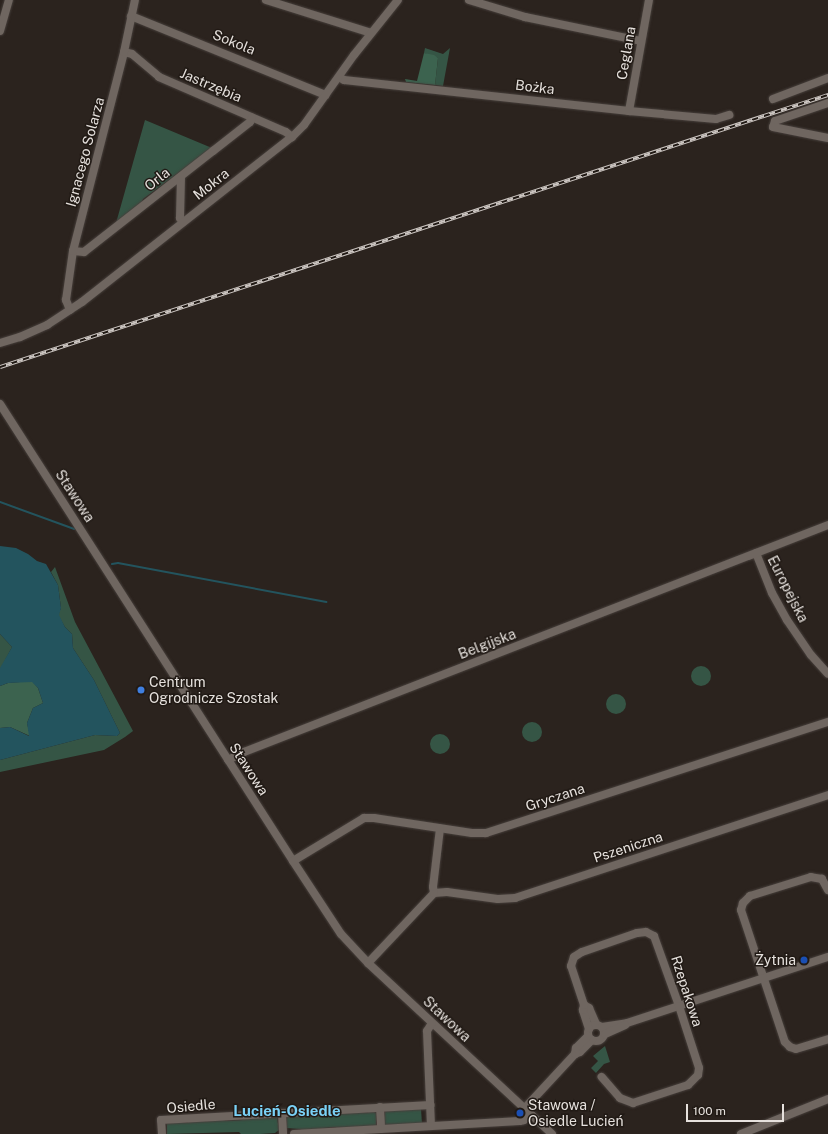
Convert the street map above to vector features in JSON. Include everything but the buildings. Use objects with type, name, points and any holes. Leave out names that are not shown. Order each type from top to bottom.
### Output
[{"type":"street","points":[[0,31],[2,14],[9,0]]},
{"type":"street","name":"Ignacego Solarza","points":[[70,310],[66,300],[73,251],[124,52],[135,0]]},
{"type":"street","points":[[266,0],[371,33]]},
{"type":"street","name":"Mokra","points":[[0,343],[20,337],[47,325],[70,310],[292,136],[304,125],[371,33],[398,0]]},
{"type":"street","points":[[469,0],[525,17],[641,41]]},
{"type":"street","name":"Ceglana","points":[[629,111],[649,0]]},
{"type":"street","name":"Sokola","points":[[131,16],[326,95]]},
{"type":"street","name":"Jastrzębia","points":[[124,52],[132,54],[159,77],[286,132],[292,136]]},
{"type":"street","name":"Bożka","points":[[339,77],[344,80],[629,111],[716,119],[729,115]]},
{"type":"street","points":[[773,99],[828,78]]},
{"type":"street","points":[[828,103],[775,121],[773,127],[828,138]]},
{"type":"street","name":"Orla","points":[[73,251],[84,252],[250,122],[252,117]]},
{"type":"street","points":[[181,177],[180,218],[184,222]]},
{"type":"street","name":"Stawowa","points":[[0,404],[333,922],[368,963],[552,1134]]},
{"type":"street","name":"Belgijska","points":[[228,760],[251,749],[828,525]]},
{"type":"street","name":"Europejska","points":[[756,553],[772,593],[787,620],[811,655],[828,674]]},
{"type":"street","name":"Gryczana","points":[[292,860],[364,818],[472,833],[486,833],[828,722]]},
{"type":"street","name":"Pszeniczna","points":[[434,894],[447,892],[498,899],[515,898],[828,795]]},
{"type":"street","points":[[368,963],[434,894],[433,887],[440,828]]},
{"type":"street","points":[[828,890],[824,881],[813,876],[750,896],[744,902],[742,907],[742,914],[787,1045],[796,1049],[828,1039]]},
{"type":"street","name":"Rzepakowa","points":[[595,1032],[589,1008],[584,1005],[572,971],[571,966],[574,957],[582,952],[641,932],[650,934],[656,940],[679,1006],[698,1068],[698,1075],[693,1082],[633,1103],[620,1098],[602,1077]]},
{"type":"street","points":[[524,1109],[575,1054],[576,1048],[595,1032],[624,1027],[627,1023],[828,957]]},
{"type":"street","points":[[431,1126],[427,1031],[432,1023]]},
{"type":"street","points":[[741,1134],[828,1099]]},
{"type":"street","name":"Osiedle","points":[[162,1134],[161,1120],[431,1105]]},
{"type":"street","points":[[380,1107],[381,1129]]},
{"type":"street","points":[[282,1113],[283,1134]]},
{"type":"street","points":[[294,1134],[520,1121],[528,1118],[531,1114]]},
{"type":"green space","points":[[425,48],[443,54],[450,48],[443,86],[435,85],[438,58],[424,53]]},
{"type":"green space","points":[[424,53],[434,55],[438,58],[435,85],[406,82],[405,79],[417,81]]},
{"type":"green space","points":[[145,120],[212,148],[143,199],[142,202],[116,223]]},
{"type":"green space","points":[[55,567],[75,622],[133,731],[104,750],[0,772],[0,760],[95,735],[117,736],[120,733],[94,680],[73,648],[72,634],[65,627],[58,615],[61,608],[58,585],[51,572]]},
{"type":"green space","points":[[0,634],[12,647],[1,668],[0,668]]},
{"type":"green space","points":[[701,666],[708,669],[711,676],[708,683],[701,686],[694,683],[691,676],[694,669]]},
{"type":"green space","points":[[32,681],[38,688],[43,703],[33,708],[27,723],[30,736],[10,727],[0,728],[0,686],[8,683]]},
{"type":"green space","points":[[616,694],[623,697],[626,704],[623,711],[616,714],[609,711],[606,704],[609,697]]},
{"type":"green space","points":[[532,722],[539,725],[542,732],[539,739],[532,742],[525,739],[522,732],[525,725]]},
{"type":"green space","points":[[440,734],[447,737],[450,744],[447,751],[440,754],[433,751],[430,744],[433,737]]},
{"type":"green space","points":[[605,1046],[610,1062],[604,1064],[596,1073],[591,1068],[598,1061],[593,1056]]},
{"type":"green space","points":[[421,1109],[422,1124],[404,1126],[401,1124],[385,1125],[384,1123],[385,1111]]},
{"type":"green space","points":[[370,1110],[376,1113],[376,1126],[338,1130],[336,1127],[324,1128],[321,1131],[303,1132],[300,1129],[286,1128],[287,1116],[328,1115],[330,1112],[354,1111],[356,1113],[368,1113]]},
{"type":"green space","points":[[246,1117],[277,1117],[279,1130],[275,1133],[260,1134],[241,1134],[239,1132],[167,1134],[167,1124],[173,1121],[176,1123],[187,1123],[190,1120],[222,1118],[225,1121],[243,1120]]},
{"type":"water","points":[[0,546],[16,548],[28,554],[37,561],[46,564],[58,585],[61,608],[59,615],[65,627],[72,634],[73,648],[94,680],[120,733],[117,736],[95,735],[0,760],[0,728],[10,727],[29,736],[27,723],[33,708],[43,703],[38,688],[32,682],[8,683],[0,686],[0,668],[12,647],[0,634]]},
{"type":"waterway","points":[[0,502],[74,529]]},
{"type":"waterway","points":[[112,564],[118,563],[326,602]]},
{"type":"railway","points":[[0,367],[828,95]]},
{"type":"place","name":"Centrum Ogrodnicze Szostak","points":[[141,690]]},
{"type":"place","name":"Żytnia","points":[[804,960]]},
{"type":"place","name":"Stawowa / Osiedle Lucień","points":[[520,1113]]},
{"type":"district","name":"Lucień-Osiedle","points":[[287,1111]]}]
